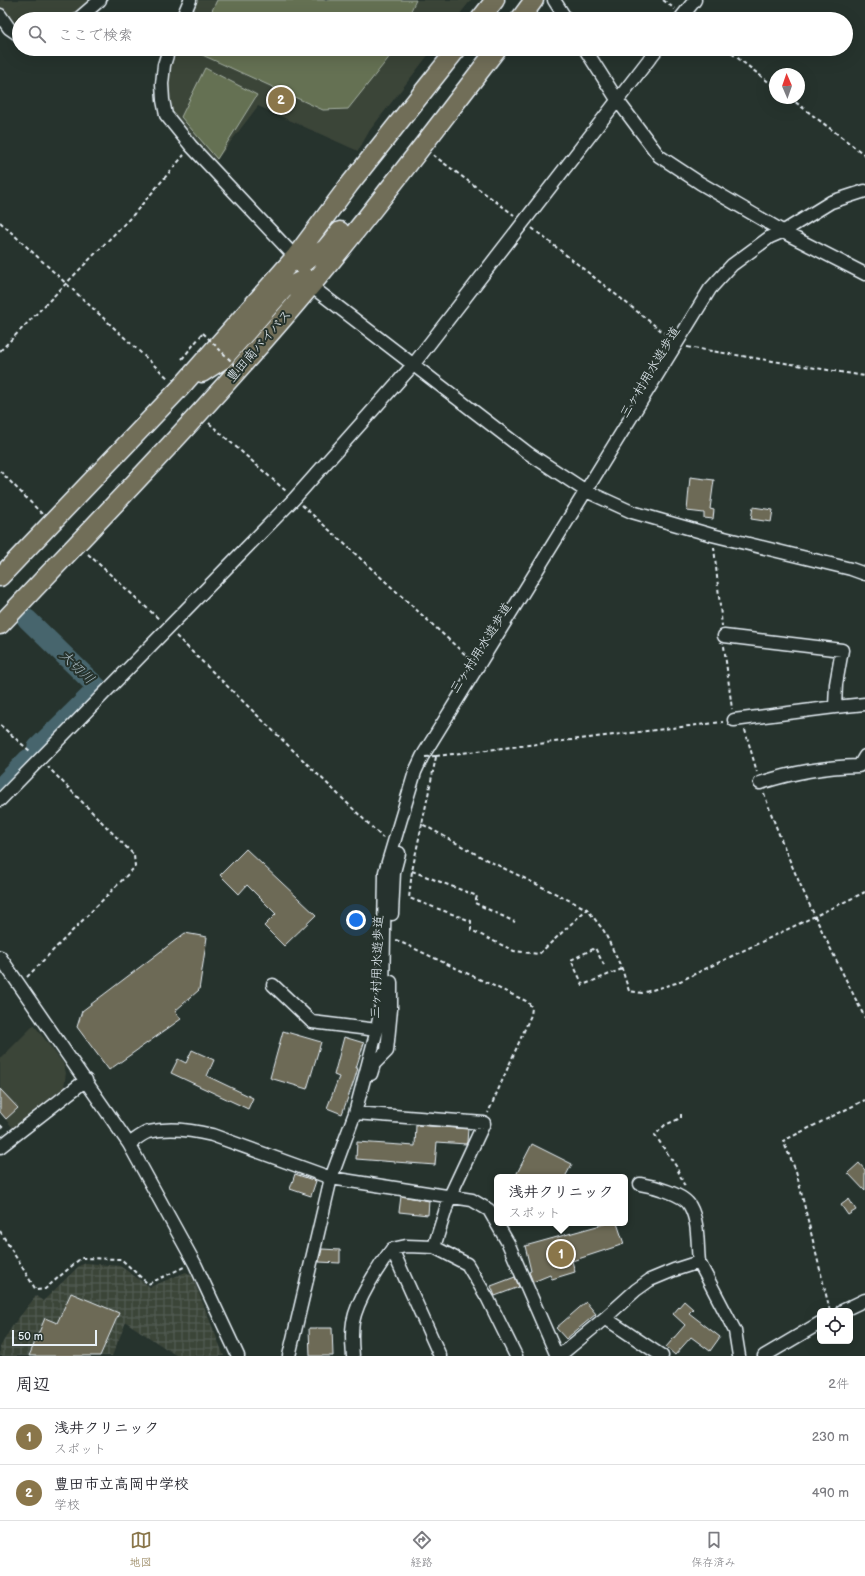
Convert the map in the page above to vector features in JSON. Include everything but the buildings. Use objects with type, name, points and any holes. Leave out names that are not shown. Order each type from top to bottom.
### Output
[{"type":"highway","points":[[486,12],[495,0]]},
{"type":"highway","points":[[525,12],[534,0]]},
{"type":"highway","name":"豊田南バイパス","points":[[0,625],[199,414],[303,271],[349,185],[451,56]]},
{"type":"highway","name":"豊田南バイパス","points":[[0,577],[180,388],[303,271],[430,137],[491,56]]},
{"type":"highway","points":[[180,388],[222,360],[284,289],[325,249],[401,158],[430,137]]},
{"type":"street","points":[[86,12],[100,0]]},
{"type":"street","points":[[185,12],[190,0]]},
{"type":"street","points":[[554,0],[562,12]]},
{"type":"street","points":[[685,12],[694,0]]},
{"type":"street","points":[[0,16],[12,30]]},
{"type":"street","points":[[167,56],[164,65],[162,100],[166,115],[191,146],[303,271],[413,365],[528,453],[590,493],[632,512],[705,533],[851,569],[865,574]]},
{"type":"street","points":[[589,56],[618,101],[659,156],[700,183],[787,233],[865,274]]},
{"type":"street","points":[[0,800],[294,498],[413,365],[652,56]]},
{"type":"street","points":[[787,233],[830,202],[865,191]]},
{"type":"street","points":[[289,1356],[332,1178],[357,1114],[377,1030],[383,995],[385,872],[417,767],[478,666],[590,493],[710,289],[732,265],[770,237],[787,233],[832,207],[865,197]]},
{"type":"street","name":"三ヶ村用水遊歩道","points":[[357,1114],[374,1064],[387,1051],[391,1009],[391,938],[394,872],[406,827],[408,813],[411,809],[424,768],[590,493]]},
{"type":"street","points":[[724,636],[842,650],[836,684],[835,707]]},
{"type":"street","points":[[738,720],[865,704]]},
{"type":"street","points":[[760,783],[789,774],[828,767],[860,766],[865,756]]},
{"type":"street","points":[[0,957],[129,1144],[195,1264],[238,1356]]},
{"type":"street","points":[[274,985],[312,1022],[377,1030]]},
{"type":"street","points":[[0,1146],[86,1080]]},
{"type":"street","points":[[357,1114],[484,1123],[450,1196],[434,1247]]},
{"type":"street","points":[[129,1144],[148,1132],[192,1130],[212,1135],[332,1178],[472,1200],[489,1210],[494,1219]]},
{"type":"street","points":[[640,1184],[654,1186],[670,1192],[690,1205],[696,1225],[698,1262],[735,1330],[739,1356]]},
{"type":"street","points":[[498,1226],[508,1243],[558,1356],[605,1318],[636,1290],[650,1280],[698,1262]]},
{"type":"street","points":[[353,1356],[353,1321],[357,1307],[381,1263],[392,1249],[406,1246],[434,1247],[467,1264],[488,1299],[516,1356]]},
{"type":"street","points":[[392,1249],[440,1356]]},
{"type":"street","points":[[848,1308],[865,1300]]},
{"type":"street","points":[[605,1318],[662,1356]]},
{"type":"street","points":[[764,1356],[817,1325]]},
{"type":"path","points":[[735,56],[769,82]]},
{"type":"path","points":[[798,104],[865,155]]},
{"type":"path","points":[[0,351],[133,215],[191,146]]},
{"type":"path","points":[[433,155],[523,222],[678,344],[865,376]]},
{"type":"path","points":[[0,222],[180,388]]},
{"type":"path","points":[[182,359],[203,333],[243,373]]},
{"type":"path","points":[[199,414],[294,498],[478,666]]},
{"type":"path","points":[[0,470],[51,523]]},
{"type":"path","points":[[76,544],[167,627],[392,847]]},
{"type":"path","points":[[425,757],[738,720],[775,825],[815,916],[865,1018]]},
{"type":"path","points":[[0,725],[40,759],[134,855],[135,867],[20,986]]},
{"type":"path","points":[[436,756],[412,871],[409,898],[471,921],[470,930],[514,951],[539,954],[587,909]]},
{"type":"path","points":[[422,824],[485,859],[587,909],[604,931],[622,969],[629,990],[642,992],[676,983],[865,892]]},
{"type":"path","points":[[412,871],[477,896],[474,903],[515,922]]},
{"type":"path","points":[[391,938],[528,1002],[532,1008],[531,1015],[484,1123]]},
{"type":"path","points":[[604,965],[595,948],[571,960],[583,985],[622,969]]},
{"type":"path","points":[[829,1308],[796,1171],[783,1141],[865,1100]]},
{"type":"path","points":[[681,1114],[680,1118],[665,1125],[655,1135],[676,1166],[683,1180],[690,1205]]},
{"type":"path","points":[[0,1231],[36,1290],[45,1289],[81,1258],[121,1259],[148,1284],[195,1264]]},
{"type":"shaded area","points":[[0,0],[91,0],[76,12],[12,12],[12,24],[0,6]]},
{"type":"shaded area","points":[[195,0],[471,0],[462,12],[189,12]]},
{"type":"shaded area","points":[[173,56],[428,56],[370,130],[358,151],[258,106],[216,161],[172,113],[167,94]]},
{"type":"shaded area","points":[[34,1025],[63,1063],[66,1073],[64,1087],[13,1128],[0,1113],[0,1059]]},
{"type":"shaded area","points":[[86,1263],[120,1266],[150,1287],[186,1272],[192,1276],[224,1356],[177,1356],[126,1322],[112,1356],[0,1356],[0,1347],[13,1325],[36,1296],[43,1301],[79,1266]]},
{"type":"green space","points":[[217,0],[416,0],[410,12],[211,12]]},
{"type":"green space","points":[[205,56],[390,56],[348,109],[323,110]]},
{"type":"green space","points":[[205,68],[257,95],[217,159],[181,117]]},
{"type":"waterway","name":"大切川","points":[[27,619],[98,688],[37,748]]},
{"type":"waterway","name":"大切川","points":[[0,788],[28,759]]},
{"type":"place","name":"豊田市立高岡中学校","points":[[281,100]]},
{"type":"place","name":"浅井クリニック","points":[[561,1254]]}]
